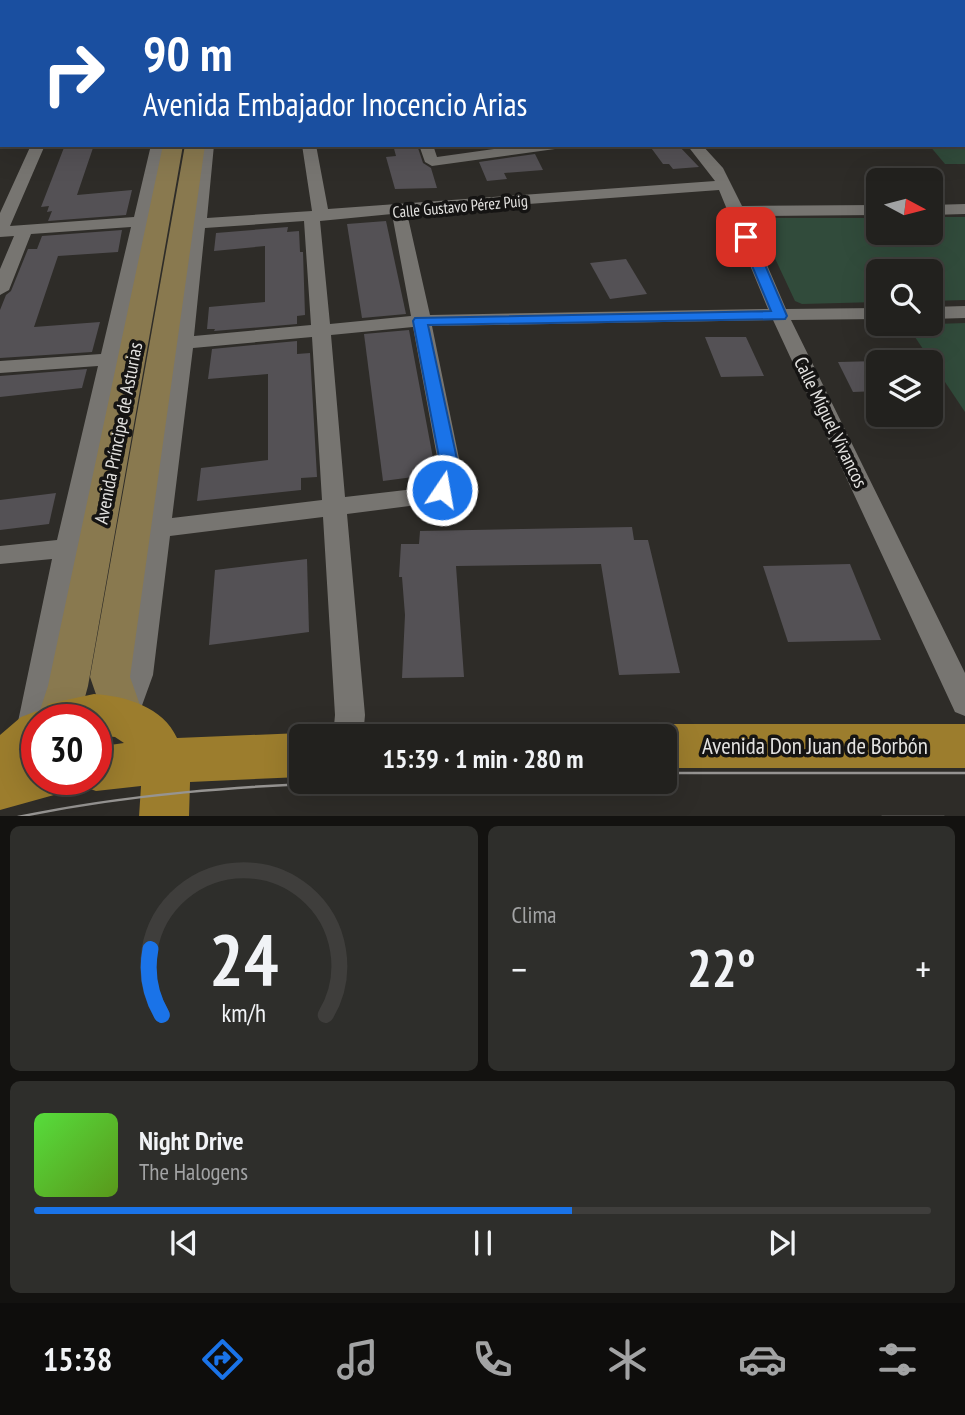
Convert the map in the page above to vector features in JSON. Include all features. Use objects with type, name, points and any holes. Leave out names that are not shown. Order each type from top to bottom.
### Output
[{"type":"main road","name":"Avenida Príncipe de Asturias","points":[[60,704],[68,686],[173,147]]},
{"type":"main road","name":"Avenida Príncipe de Asturias","points":[[124,719],[110,677],[195,147]]},
{"type":"main road","points":[[112,715],[143,729],[155,743],[163,761],[166,786],[164,816]]},
{"type":"main road","name":"Avenida Don Juan de Borbón","points":[[677,746],[965,746]]},
{"type":"main road","points":[[0,771],[21,755]]},
{"type":"main road","points":[[112,767],[163,761],[289,756]]},
{"type":"main road","points":[[0,787],[21,764]]},
{"type":"street","points":[[37,147],[0,232],[141,221]]},
{"type":"street","points":[[49,704],[67,548],[159,147]]},
{"type":"street","points":[[124,719],[138,675],[184,343],[195,224],[207,147]]},
{"type":"street","points":[[309,147],[317,217],[322,330],[349,724]]},
{"type":"street","points":[[427,147],[432,162],[541,147]]},
{"type":"street","name":"Calle Miguel Vivancos","points":[[696,147],[716,168],[725,185],[780,316],[965,703]]},
{"type":"street","name":"Calle Gustavo Pérez Puig","points":[[195,224],[725,185]]},
{"type":"street","points":[[943,209],[965,209]]},
{"type":"street","points":[[736,211],[866,210]]},
{"type":"street","points":[[159,528],[425,496],[442,490],[451,473],[399,211]]},
{"type":"street","points":[[0,290],[25,230]]},
{"type":"street","points":[[943,313],[965,312]]},
{"type":"street","points":[[184,343],[420,321],[866,313]]},
{"type":"street","points":[[0,368],[110,359]]},
{"type":"street","points":[[0,555],[67,548]]},
{"type":"green space","points":[[931,147],[965,147],[965,164],[945,164]]},
{"type":"green space","points":[[943,217],[965,217],[965,300],[943,301],[943,259],[866,259],[866,302],[802,304],[795,301],[756,218],[866,218],[866,245],[943,245]]},
{"type":"green space","points":[[965,323],[965,412],[943,379],[943,350],[924,350],[914,336],[943,336],[943,324]]},
{"type":"building","points":[[64,147],[93,147],[77,195],[132,190],[126,215],[48,221],[52,211],[47,212],[49,206],[41,207]]},
{"type":"building","points":[[394,147],[418,147],[423,163],[431,168],[437,188],[395,189],[386,157],[396,156]]},
{"type":"building","points":[[650,147],[680,147],[699,167],[673,169],[669,164],[663,164]]},
{"type":"building","points":[[535,154],[543,170],[504,173],[507,179],[487,181],[479,162]]},
{"type":"building","points":[[386,221],[406,314],[362,318],[347,224]]},
{"type":"building","points":[[288,227],[287,232],[299,231],[300,252],[303,252],[305,315],[297,316],[297,324],[214,331],[215,329],[207,329],[209,307],[265,302],[265,246],[214,251],[216,233]]},
{"type":"building","points":[[122,230],[118,252],[58,256],[34,327],[100,322],[92,352],[0,358],[0,310],[28,249],[37,249],[42,236]]},
{"type":"building","points":[[626,259],[647,294],[610,299],[590,263]]},
{"type":"building","points":[[409,330],[436,474],[383,481],[364,334]]},
{"type":"building","points":[[705,337],[746,337],[764,376],[721,377]]},
{"type":"building","points":[[297,341],[297,354],[310,353],[317,477],[301,478],[301,490],[197,501],[201,468],[268,460],[268,374],[208,379],[212,349]]},
{"type":"building","points":[[866,361],[866,391],[853,392],[838,362]]},
{"type":"building","points":[[87,369],[82,388],[0,397],[0,376]]},
{"type":"building","points":[[56,493],[49,524],[0,530],[0,500]]},
{"type":"building","points":[[632,527],[634,540],[648,540],[680,673],[619,675],[601,564],[456,566],[464,677],[402,678],[405,615],[402,577],[399,577],[401,544],[419,544],[420,531]]},
{"type":"building","points":[[307,559],[309,632],[209,645],[215,570]]},
{"type":"building","points":[[850,564],[881,640],[788,642],[763,566]]},
{"type":"tram line","points":[[677,773],[965,773]]},
{"type":"tram line","points":[[23,816],[101,802],[185,792],[289,785]]},
{"type":"route","points":[[442,490],[451,473],[420,321],[780,316],[746,237]]}]
